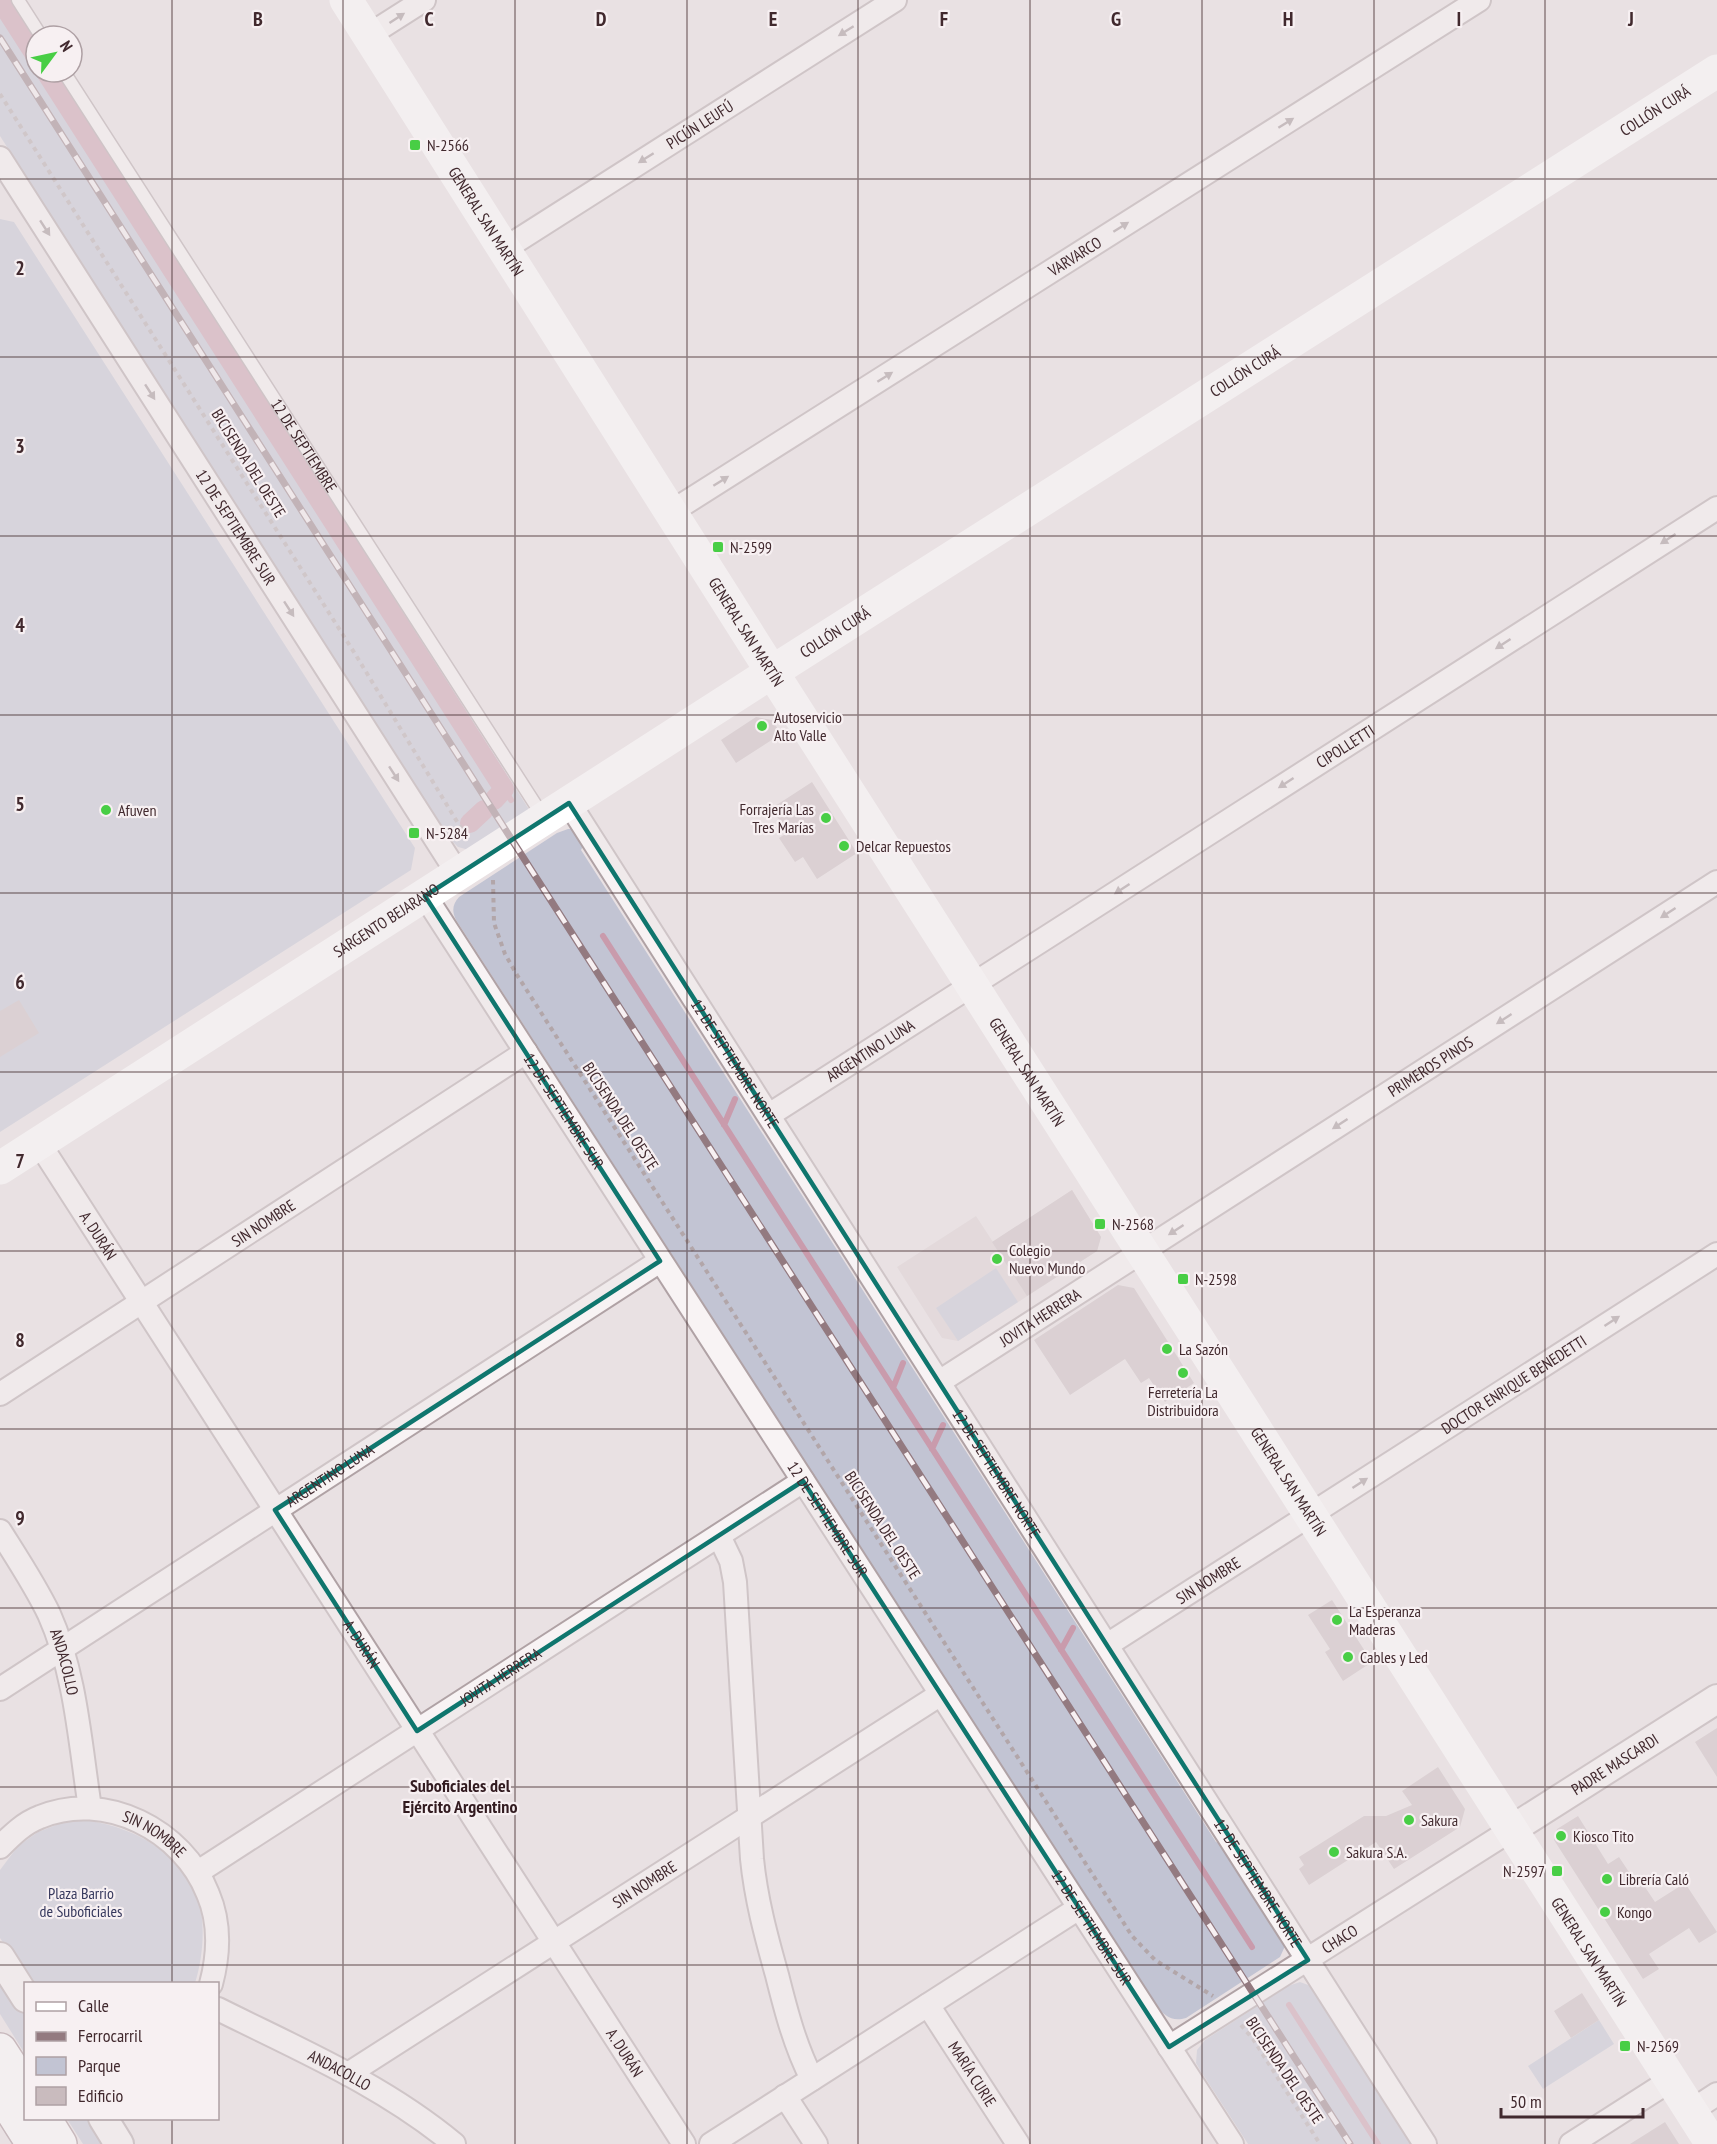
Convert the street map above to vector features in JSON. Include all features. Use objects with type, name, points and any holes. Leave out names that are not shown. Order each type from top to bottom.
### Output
[{"type":"main road","name":"GENERAL SAN MARTÍN","points":[[346,0],[1671,2080],[1704,2102],[1712,2144]]},
{"type":"main road","name":"COLLÓN CURÁ","points":[[772,672],[1717,71]]},
{"type":"main road","name":"SARGENTO BEJARANO","points":[[0,1168],[772,672]]},
{"type":"main road","points":[[0,2050],[24,2087]]},
{"type":"main road","points":[[0,2092],[33,2144]]},
{"type":"main road","points":[[45,2120],[60,2144]]},
{"type":"street","points":[[369,35],[424,0]]},
{"type":"street","name":"PICÚN LEUFÚ","points":[[504,249],[895,0]]},
{"type":"street","name":"VARVARCO","points":[[671,512],[1479,0]]},
{"type":"street","points":[[0,158],[7,183]]},
{"type":"street","name":"12 DE SEPTIEMBRE SUR","points":[[7,183],[459,874]]},
{"type":"street","name":"CIPOLLETTI","points":[[972,985],[1717,508]]},
{"type":"street","name":"12 DE SEPTIEMBRE NORTE","points":[[557,811],[769,1115],[1425,2144]]},
{"type":"street","name":"PRIMEROS PINOS","points":[[1142,1251],[1717,882]]},
{"type":"street","name":"12 DE SEPTIEMBRE SUR","points":[[424,896],[1232,2144]]},
{"type":"street","name":"ARGENTINO LUNA","points":[[769,1115],[972,985]]},
{"type":"street","name":"SIN NOMBRE","points":[[0,1394],[526,1052]]},
{"type":"street","name":"A. DURÁN","points":[[39,1143],[684,2144]]},
{"type":"street","name":"JOVITA HERRERA","points":[[939,1382],[1142,1251]]},
{"type":"street","name":"DOCTOR ENRIQUE BENEDETTI","points":[[1311,1515],[1717,1254]]},
{"type":"street","name":"ARGENTINO LUNA","points":[[0,1689],[660,1261]]},
{"type":"street","name":"JOVITA HERRERA","points":[[198,1872],[803,1481]]},
{"type":"street","name":"SIN NOMBRE","points":[[1107,1646],[1311,1515]]},
{"type":"street","name":"ANDACOLLO","points":[[0,1531],[37,1592],[61,1649],[74,1701],[90,1808]]},
{"type":"street","points":[[718,1536],[734,1571],[754,1879],[761,1915],[791,2029],[812,2079]]},
{"type":"street","name":"SIN NOMBRE","points":[[348,2074],[941,1694]]},
{"type":"street","name":"PADRE MASCARDI","points":[[1511,1830],[1717,1699]]},
{"type":"street","name":"SIN NOMBRE","points":[[0,1847],[23,1827],[55,1812],[90,1808],[125,1815],[150,1827],[182,1852],[198,1872],[209,1895],[215,1919],[217,1944],[211,1982]]},
{"type":"street","name":"CHACO","points":[[1169,2047],[1511,1830]]},
{"type":"street","points":[[711,2144],[1079,1908]]},
{"type":"street","points":[[0,1958],[24,1995]]},
{"type":"street","name":"MARÍA CURIE","points":[[928,2005],[1018,2144]]},
{"type":"street","name":"ANDACOLLO","points":[[219,2010],[348,2074],[402,2104],[454,2144]]},
{"type":"street","points":[[1571,2144],[1671,2080]]},
{"type":"street","points":[[785,2096],[816,2144]]},
{"type":"street","points":[[103,2120],[119,2144]]},
{"type":"lane","points":[[18,0],[33,24]]},
{"type":"lane","name":"12 DE SEPTIEMBRE","points":[[72,84],[557,811]]},
{"type":"path","name":"BICISENDA DEL OESTE","points":[[0,94],[357,657],[467,838]]},
{"type":"path","name":"BICISENDA DEL OESTE","points":[[491,876],[494,883],[497,933],[516,975],[1126,1926],[1149,1955],[1211,1995],[1253,2039],[1320,2144]]},
{"type":"highlighted area","points":[[569,803],[1308,1960],[1169,2047],[803,1481],[417,1731],[275,1510],[660,1261],[425,896]]},
{"type":"shaded area","name":"Colegio Nuevo Mundo","points":[[1072,1190],[1101,1237],[1097,1251],[958,1341],[942,1338],[897,1267],[976,1216],[993,1242]]},
{"type":"green space","points":[[0,0],[12,0],[28,24],[24,24],[24,84],[66,84],[530,811],[469,850],[458,847],[449,838],[0,136]]},
{"type":"green space","points":[[0,219],[14,222],[415,848],[411,870],[0,1132]]},
{"type":"green space","points":[[573,829],[586,840],[581,850],[1216,1842],[1226,1845],[1286,1944],[1280,1957],[1186,2018],[1169,2017],[1156,2005],[456,920],[453,908],[459,897],[557,833]]},
{"type":"green space","points":[[996,1268],[1018,1302],[958,1341],[936,1308]]},
{"type":"green space","name":"Plaza Barrio de Suboficiales","points":[[80,1820],[115,1827],[150,1842],[180,1866],[198,1897],[202,1918],[202,1952],[195,1982],[28,1982],[0,1938],[0,1870],[18,1846],[38,1832],[64,1822]]},
{"type":"green space","points":[[0,1973],[24,2011],[24,2052],[0,2014]]},
{"type":"green space","points":[[1300,1982],[1311,1986],[1413,2144],[1248,2144],[1196,2063],[1197,2050],[1205,2040],[1288,1986]]},
{"type":"green space","points":[[1599,2020],[1614,2044],[1543,2089],[1528,2066]]},
{"type":"green space","points":[[68,2120],[94,2120],[109,2144],[83,2144]]},
{"type":"building","points":[[756,717],[772,720],[781,734],[736,763],[721,740]]},
{"type":"building","points":[[812,782],[857,853],[817,879],[803,857],[795,862],[779,838],[787,833],[772,808]]},
{"type":"building","points":[[19,1000],[39,1033],[0,1057],[0,1011]]},
{"type":"building","points":[[1072,1190],[1101,1237],[1097,1251],[1027,1296],[992,1242]]},
{"type":"building","points":[[1118,1285],[1134,1288],[1194,1383],[1165,1402],[1149,1378],[1141,1383],[1125,1359],[1070,1395],[1034,1340]]},
{"type":"building","points":[[1332,1600],[1372,1662],[1343,1681],[1325,1652],[1330,1649],[1308,1615]]},
{"type":"building","points":[[1717,1728],[1717,1777],[1695,1742]]},
{"type":"building","name":"Sakura","points":[[1438,1767],[1465,1809],[1460,1827],[1394,1869],[1376,1842],[1309,1885],[1299,1869],[1304,1865],[1299,1857],[1364,1816],[1386,1816],[1412,1805],[1402,1791]]},
{"type":"building","points":[[1578,1816],[1608,1864],[1619,1857],[1635,1881],[1639,1878],[1655,1902],[1685,1883],[1717,1932],[1699,1943],[1689,1928],[1649,1954],[1659,1969],[1643,1979],[1554,1840],[1557,1829]]},
{"type":"building","points":[[1582,1993],[1599,2020],[1571,2038],[1554,2011]]},
{"type":"building","points":[[1665,2122],[1679,2144],[1630,2144]]},
{"type":"waterway","points":[[0,0],[24,37]]},
{"type":"waterway","points":[[54,84],[504,789],[494,800]]},
{"type":"waterway","points":[[504,789],[511,800]]},
{"type":"waterway","points":[[470,823],[484,810]]},
{"type":"waterway","points":[[603,936],[1252,1947]]},
{"type":"waterway","points":[[724,1125],[735,1099]]},
{"type":"waterway","points":[[893,1388],[903,1363]]},
{"type":"waterway","points":[[932,1449],[943,1425]]},
{"type":"waterway","points":[[1061,1650],[1073,1628]]},
{"type":"waterway","points":[[1289,2005],[1378,2144]]},
{"type":"railway","points":[[0,38],[1350,2144]]},
{"type":"place","name":"N-2566","points":[[415,145]]},
{"type":"place","name":"N-2599","points":[[718,547]]},
{"type":"place","name":"Autoservicio Alto Valle","points":[[762,726]]},
{"type":"place","name":"Afuven","points":[[106,810]]},
{"type":"place","name":"Forrajería Las Tres Marías","points":[[826,818]]},
{"type":"place","name":"N-5284","points":[[414,833]]},
{"type":"place","name":"Delcar Repuestos","points":[[844,846]]},
{"type":"place","name":"N-2568","points":[[1100,1224]]},
{"type":"place","name":"Colegio Nuevo Mundo","points":[[997,1259]]},
{"type":"place","name":"N-2598","points":[[1183,1279]]},
{"type":"place","name":"La Sazón","points":[[1167,1349]]},
{"type":"place","name":"Ferretería La Distribuidora","points":[[1183,1373]]},
{"type":"place","name":"La Esperanza Maderas","points":[[1337,1620]]},
{"type":"place","name":"Cables y Led","points":[[1348,1657]]},
{"type":"place","name":"Sakura","points":[[1409,1820]]},
{"type":"place","name":"Kiosco Tito","points":[[1561,1836]]},
{"type":"place","name":"Sakura S.A.","points":[[1334,1852]]},
{"type":"place","name":"N-2597","points":[[1557,1871]]},
{"type":"place","name":"Librería Caló","points":[[1607,1879]]},
{"type":"place","name":"Kongo","points":[[1605,1912]]},
{"type":"place","name":"N-2569","points":[[1625,2046]]},
{"type":"district","name":"Suboficiales del Ejército Argentino","points":[[460,1795]]}]
